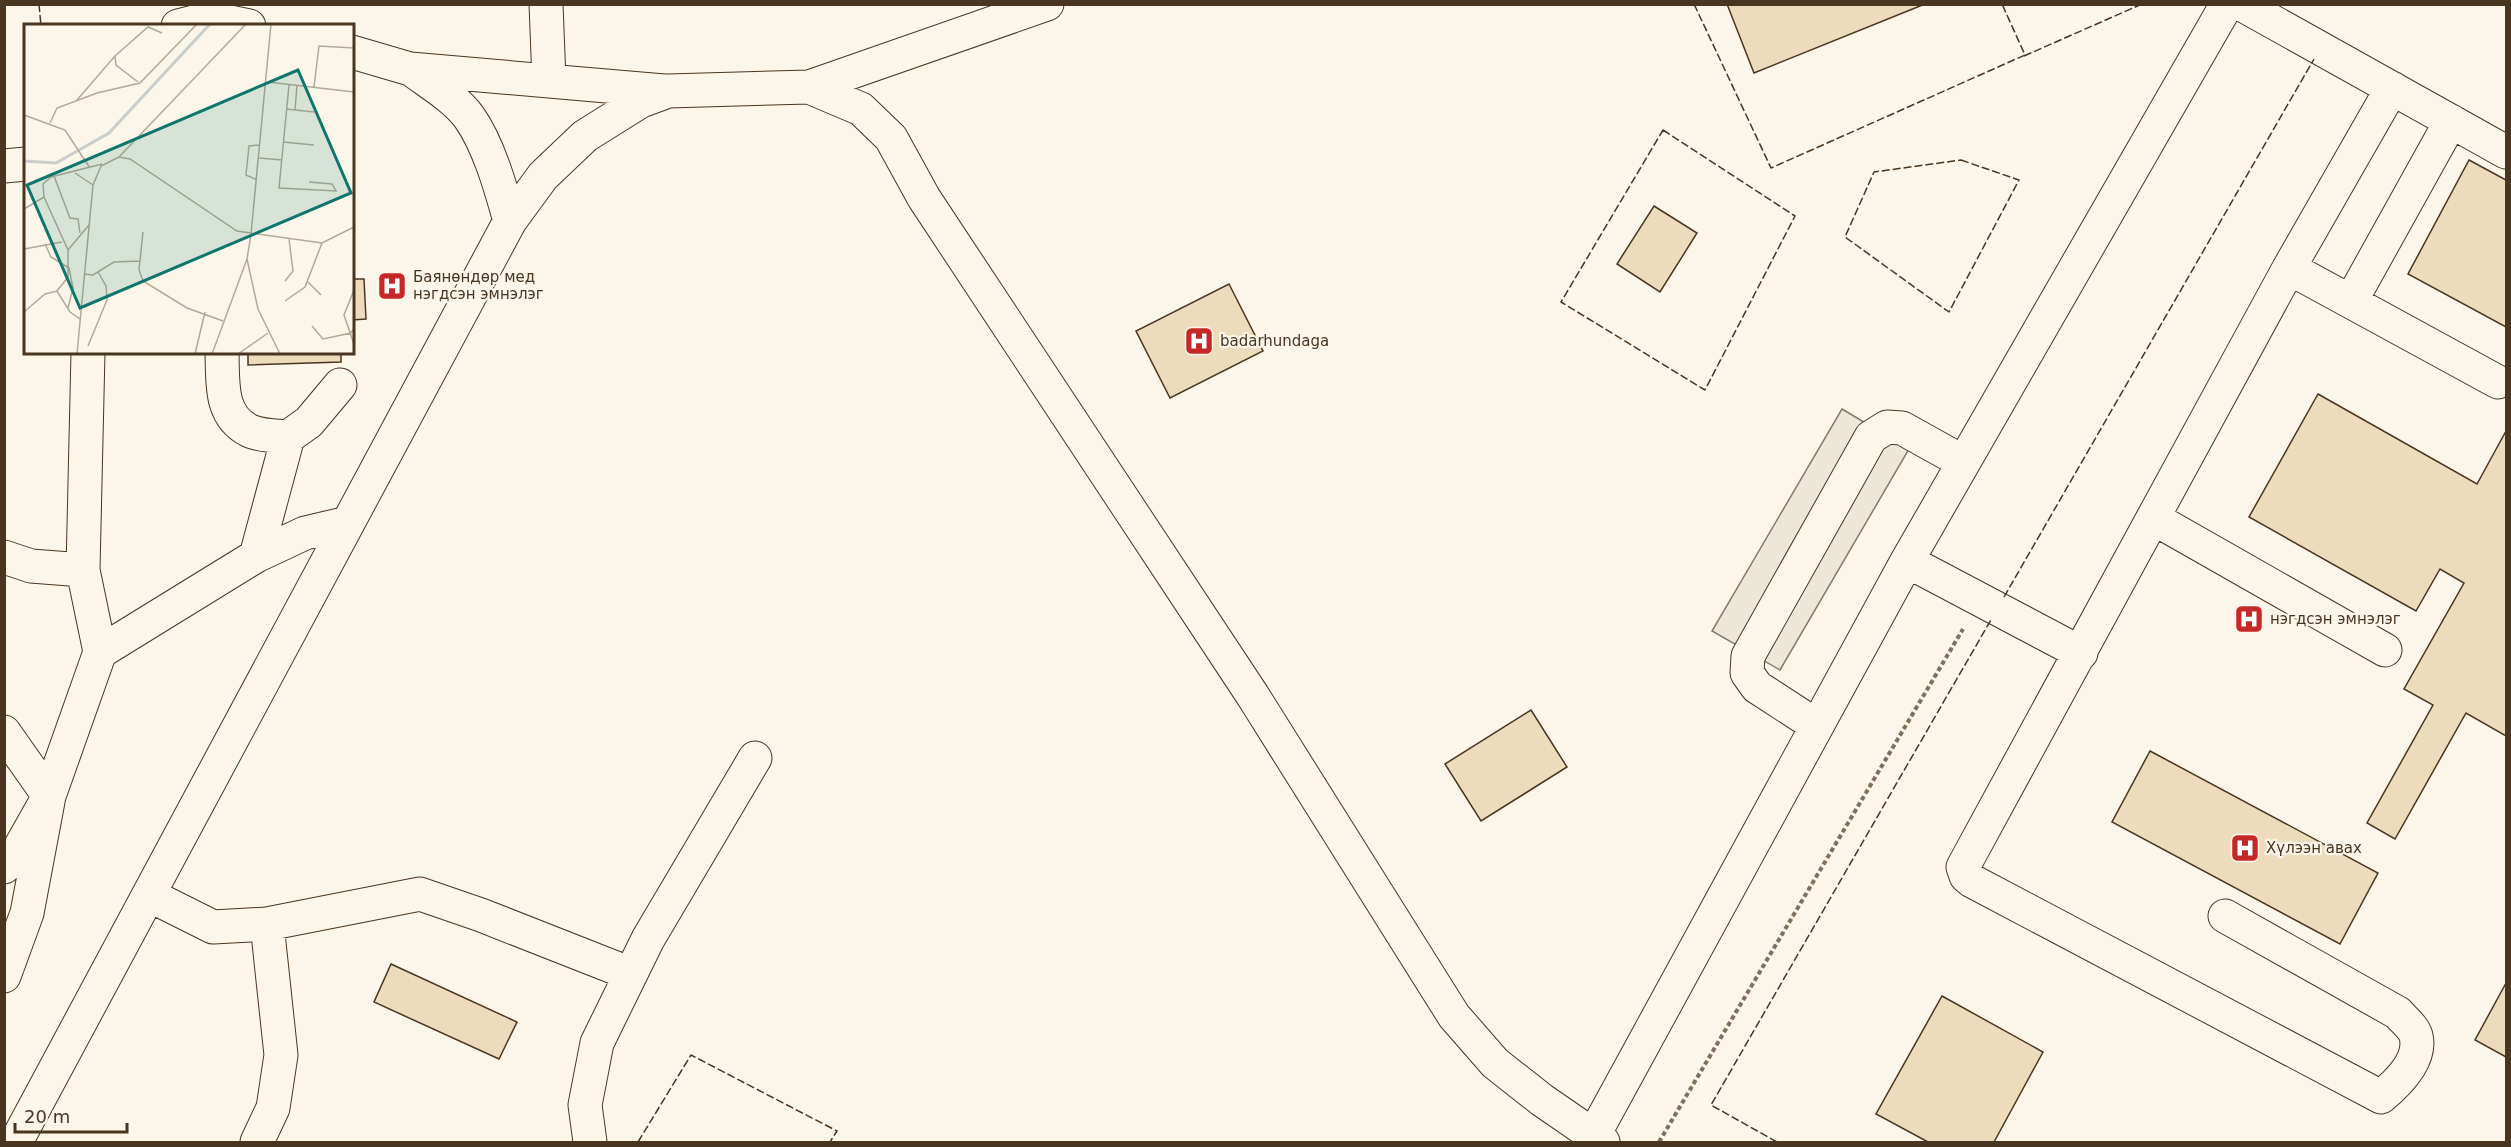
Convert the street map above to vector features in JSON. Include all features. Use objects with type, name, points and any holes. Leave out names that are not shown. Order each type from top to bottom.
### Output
[{"type":"street","points":[[546,4],[549,81]]},
{"type":"street","points":[[354,53],[410,69],[668,91],[809,87],[1047,4]]},
{"type":"street","points":[[809,87],[861,109],[891,138],[924,198],[1253,696],[1454,1016],[1495,1063],[1595,1141],[1907,561],[2227,4]]},
{"type":"street","points":[[2241,4],[2506,152]]},
{"type":"street","points":[[186,24],[210,18],[239,24]]},
{"type":"street","points":[[410,69],[442,91],[469,117],[496,170],[510,221]]},
{"type":"street","points":[[2225,916],[2398,1013],[2416,1034],[2417,1050],[2400,1081],[2381,1096],[1972,881],[1966,876],[1963,867],[2289,268],[2392,88]]},
{"type":"street","points":[[16,1143],[510,221],[543,176],[585,136],[641,101],[668,91]]},
{"type":"street","points":[[2351,301],[2451,121]]},
{"type":"street","points":[[4,166],[24,164]]},
{"type":"street","points":[[2289,268],[2498,382]]},
{"type":"street","points":[[4,976],[27,913],[49,796],[100,652],[83,570],[87,354]]},
{"type":"street","points":[[222,354],[224,401],[233,420],[252,432],[288,437]]},
{"type":"street","points":[[256,556],[288,437],[309,422],[340,385]]},
{"type":"street","points":[[1817,726],[1757,687],[1747,673],[1748,656],[1871,437],[1887,427],[1902,428],[1963,462]]},
{"type":"street","points":[[2153,519],[2385,650]]},
{"type":"street","points":[[100,652],[256,556],[305,533],[348,524]]},
{"type":"street","points":[[4,557],[31,566],[83,570]]},
{"type":"street","points":[[1907,561],[2081,653]]},
{"type":"street","points":[[4,732],[49,796]]},
{"type":"street","points":[[590,1143],[585,1105],[597,1043],[648,939],[755,758]]},
{"type":"street","points":[[4,867],[14,858],[49,796]]},
{"type":"street","points":[[149,895],[213,927],[267,924],[420,894],[481,915],[631,974]]},
{"type":"street","points":[[257,1143],[273,1107],[281,1055],[267,924]]},
{"type":"path","points":[[1659,1143],[1981,600]]},
{"type":"shaded area","points":[[1842,409],[1909,449],[1780,670],[1712,631]]},
{"type":"building","points":[[1727,4],[1925,4],[1754,73]]},
{"type":"building","points":[[2469,160],[2506,180],[2506,327],[2408,274]]},
{"type":"building","points":[[1654,206],[1697,233],[1660,292],[1617,264]]},
{"type":"building","points":[[354,279],[364,279],[366,319],[354,320]]},
{"type":"building","name":"badarhundaga","points":[[1229,284],[1263,351],[1170,398],[1136,331]]},
{"type":"building","points":[[248,354],[341,354],[341,362],[248,365]]},
{"type":"building","name":"нэгдсэн эмнэлэг","points":[[2318,394],[2477,484],[2506,431],[2506,736],[2466,713],[2395,839],[2367,823],[2433,705],[2404,689],[2464,583],[2440,569],[2416,611],[2249,517]]},
{"type":"building","points":[[1531,710],[1567,767],[1481,821],[1445,764]]},
{"type":"building","name":"Хүлээн авах","points":[[2150,751],[2378,873],[2340,944],[2112,822]]},
{"type":"building","points":[[391,964],[517,1022],[499,1059],[374,1002]]},
{"type":"building","points":[[2506,983],[2506,1057],[2475,1040]]},
{"type":"building","points":[[1942,996],[2043,1052],[1994,1142],[1928,1142],[1876,1114]]},
{"type":"fence","points":[[39,4],[41,24]]},
{"type":"fence","points":[[1694,4],[1771,168],[2025,55],[2002,4]]},
{"type":"fence","points":[[2024,56],[2142,4]]},
{"type":"fence","points":[[2004,597],[2314,59]]},
{"type":"fence","points":[[1663,130],[1795,216],[1705,390],[1561,302],[1663,130]]},
{"type":"fence","points":[[1961,160],[2019,180],[1949,312],[1845,237],[1874,172],[1961,160]]},
{"type":"fence","points":[[1777,1142],[1711,1105],[1992,618]]},
{"type":"fence","points":[[638,1142],[691,1055],[837,1131],[830,1142]]},
{"type":"place","name":"Баянөндөр мед нэгдсэн эмнэлэг","points":[[392,286]]},
{"type":"place","name":"badarhundaga","points":[[1199,341]]},
{"type":"place","name":"нэгдсэн эмнэлэг","points":[[2249,619]]},
{"type":"place","name":"Хүлээн авах","points":[[2245,848]]}]
